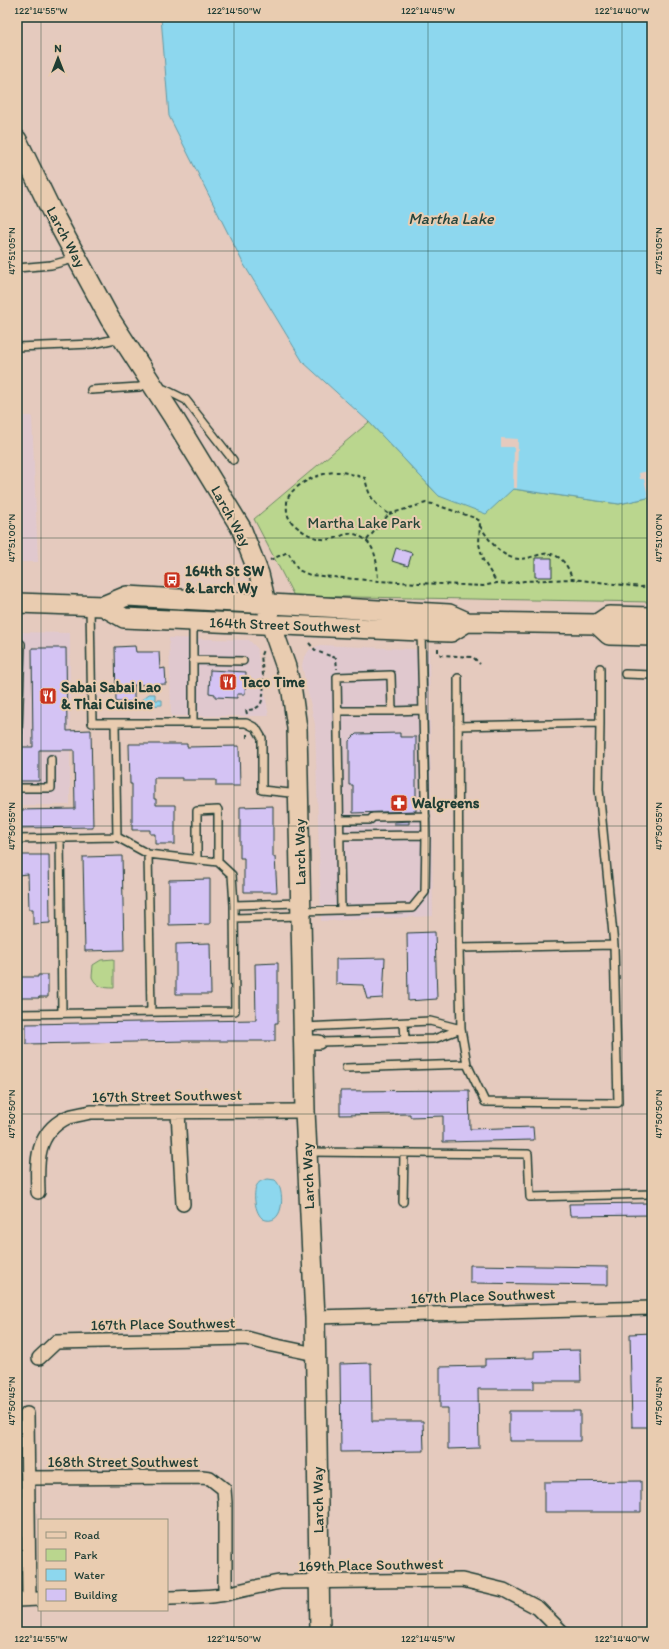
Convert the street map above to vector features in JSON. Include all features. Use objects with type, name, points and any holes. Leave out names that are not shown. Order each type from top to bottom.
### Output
[{"type":"main road","name":"Larch Way","points":[[17,140],[49,207],[110,319],[241,528],[254,560],[271,624],[284,660],[292,692],[297,728],[301,910],[309,1037],[305,1111],[315,1317],[320,1632]]},
{"type":"main road","name":"164th Street Southwest","points":[[17,603],[97,606],[127,596],[449,614],[467,622],[597,624],[609,616],[652,617]]},
{"type":"main road","name":"164th Street Southwest","points":[[97,606],[124,618],[421,631],[451,632],[467,622]]},
{"type":"main road","points":[[597,624],[609,635],[652,636]]},
{"type":"street","name":"167th Street Southwest","points":[[38,1192],[37,1162],[41,1143],[52,1129],[66,1118],[91,1112],[305,1111]]},
{"type":"street","points":[[178,1112],[183,1204]]},
{"type":"street","name":"167th Place Southwest","points":[[315,1317],[652,1308]]},
{"type":"street","name":"167th Place Southwest","points":[[39,1358],[56,1342],[238,1338],[246,1338],[316,1354]]},
{"type":"street","points":[[28,1414],[28,1599]]},
{"type":"street","name":"168th Street Southwest","points":[[28,1478],[210,1478],[224,1489],[225,1594]]},
{"type":"street","name":"169th Place Southwest","points":[[168,1598],[225,1594],[280,1582],[319,1583],[462,1580],[504,1590],[538,1608],[562,1632]]},
{"type":"lane","points":[[17,268],[51,265],[77,258]]},
{"type":"lane","points":[[17,347],[93,344],[122,338]]},
{"type":"lane","points":[[91,390],[153,386],[164,389],[186,400],[233,460]]},
{"type":"lane","points":[[97,606],[92,723],[246,723],[256,728],[262,738],[262,790],[299,794]]},
{"type":"lane","points":[[193,723],[194,621]]},
{"type":"lane","points":[[234,905],[301,910],[412,908],[426,892],[426,816],[421,631]]},
{"type":"lane","points":[[17,644],[21,644],[17,732]]},
{"type":"lane","points":[[193,660],[243,662]]},
{"type":"lane","points":[[458,678],[459,948],[461,1029],[467,1064],[485,1102],[618,1103],[614,945],[599,789],[600,668]]},
{"type":"lane","points":[[625,674],[652,675]]},
{"type":"lane","points":[[341,910],[338,677],[391,675],[392,711]]},
{"type":"lane","points":[[338,711],[423,710]]},
{"type":"lane","points":[[458,726],[600,723]]},
{"type":"lane","points":[[115,724],[116,837]]},
{"type":"lane","points":[[17,788],[51,788],[51,759]]},
{"type":"lane","points":[[197,860],[197,811],[218,810],[218,862]]},
{"type":"lane","points":[[340,820],[370,820],[373,817],[426,816]]},
{"type":"lane","points":[[340,836],[426,835]]},
{"type":"lane","points":[[17,839],[116,837],[148,854],[218,862],[232,875],[234,905],[235,1011],[17,1014]]},
{"type":"lane","points":[[60,838],[62,1013]]},
{"type":"lane","points":[[148,854],[151,1012]]},
{"type":"lane","points":[[234,918],[301,910]]},
{"type":"lane","points":[[459,948],[614,945]]},
{"type":"lane","points":[[309,1037],[404,1023],[430,1021],[461,1029]]},
{"type":"lane","points":[[404,1023],[405,1040]]},
{"type":"lane","points":[[309,1037],[405,1040],[434,1039],[461,1029]]},
{"type":"lane","points":[[346,1068],[467,1064]]},
{"type":"lane","points":[[307,1152],[528,1154],[530,1197],[652,1194]]},
{"type":"lane","points":[[403,1202],[404,1153]]},
{"type":"path","points":[[378,581],[374,552],[367,540],[358,535],[349,533],[328,540],[313,537],[303,532],[292,523],[286,514],[287,499],[295,489],[314,477],[338,472],[365,478],[371,499],[389,514]]},
{"type":"path","points":[[650,500],[652,511]]},
{"type":"path","points":[[367,540],[389,514],[426,504],[433,504],[480,521],[479,544],[483,560],[497,583]]},
{"type":"path","points":[[480,526],[491,542],[500,551],[511,558],[524,559],[544,554],[555,555],[564,561],[570,571],[572,580]]},
{"type":"path","points":[[266,561],[288,552],[298,570],[310,575],[378,581],[483,586],[497,583],[508,584],[524,581],[572,580],[641,587],[652,586]]},
{"type":"path","points":[[309,643],[316,651],[336,658],[338,677]]},
{"type":"path","points":[[438,644],[438,653],[441,655],[473,657],[480,664]]},
{"type":"path","points":[[247,714],[246,710],[254,709],[259,706],[264,694],[261,655],[266,647]]},
{"type":"shaded area","points":[[17,416],[32,416],[38,562],[17,562]]},
{"type":"shaded area","points":[[17,632],[70,633],[70,805],[17,805]]},
{"type":"shaded area","points":[[169,638],[249,640],[257,648],[269,716],[171,716]]},
{"type":"shaded area","points":[[320,645],[429,650],[433,916],[321,921],[315,724],[302,666],[303,660],[309,650]]},
{"type":"green space","name":"Martha Lake Park","points":[[369,422],[439,496],[513,489],[619,504],[652,497],[652,602],[294,596],[254,519]]},
{"type":"green space","points":[[114,959],[114,988],[98,985],[92,977],[93,965],[101,960]]},
{"type":"water","name":"Martha Lake","points":[[161,17],[652,17],[652,497],[619,504],[513,489],[486,514],[439,496],[369,422],[303,362],[243,263],[169,116]]},
{"type":"water","points":[[149,694],[155,694],[155,700],[162,700],[162,705],[139,706],[140,701]]},
{"type":"water","points":[[268,1179],[275,1180],[278,1184],[282,1197],[280,1211],[277,1217],[272,1220],[266,1220],[259,1215],[255,1199],[258,1184]]},
{"type":"pier","points":[[501,438],[518,439],[517,488],[513,488],[514,447],[501,447]]},
{"type":"pier","points":[[649,471],[651,477],[647,478],[652,499],[649,500],[644,479],[640,479],[639,473]]},
{"type":"building","points":[[396,548],[412,553],[408,566],[392,561]]},
{"type":"building","points":[[535,558],[552,558],[552,577],[535,577]]},
{"type":"building","points":[[135,646],[136,652],[159,652],[160,669],[165,668],[166,684],[134,685],[134,702],[116,702],[115,647]]},
{"type":"building","points":[[32,648],[66,648],[67,731],[91,730],[93,827],[17,828],[17,810],[75,809],[74,750],[39,750],[39,781],[17,781],[17,747],[33,747]]},
{"type":"building","name":"Taco Time","points":[[210,670],[246,672],[245,694],[237,694],[237,698],[215,697],[215,694],[209,693]]},
{"type":"building","name":"Walgreens","points":[[400,733],[400,737],[416,737],[416,811],[353,813],[353,785],[349,785],[349,741],[356,734]]},
{"type":"building","points":[[129,744],[187,744],[187,747],[239,746],[240,786],[216,786],[216,780],[154,778],[154,799],[156,799],[156,805],[175,805],[175,844],[155,844],[155,834],[150,834],[150,830],[132,830],[132,784],[130,784]]},
{"type":"building","points":[[273,806],[273,857],[275,857],[277,892],[244,892],[244,858],[240,858],[240,807]]},
{"type":"building","points":[[409,821],[409,824],[394,824],[394,822]]},
{"type":"building","points":[[17,855],[49,855],[50,923],[33,924],[33,909],[29,909],[28,874],[17,875]]},
{"type":"building","points":[[122,856],[124,950],[85,951],[83,857]]},
{"type":"building","points":[[210,879],[210,924],[169,925],[169,880]]},
{"type":"building","points":[[435,932],[437,999],[408,1001],[407,933]]},
{"type":"building","points":[[210,943],[211,994],[176,994],[176,944]]},
{"type":"building","points":[[385,958],[383,998],[367,999],[363,985],[336,984],[336,959]]},
{"type":"building","points":[[278,963],[278,1023],[275,1023],[275,1041],[26,1044],[26,1024],[256,1020],[255,964]]},
{"type":"building","points":[[38,975],[48,975],[48,997],[17,998],[17,977],[38,977]]},
{"type":"building","points":[[469,1090],[470,1129],[533,1127],[534,1140],[443,1142],[443,1116],[410,1117],[410,1114],[340,1115],[340,1091]]},
{"type":"building","points":[[652,1203],[652,1215],[570,1216],[569,1204]]},
{"type":"building","points":[[470,1265],[608,1267],[608,1285],[470,1283]]},
{"type":"building","points":[[652,1333],[652,1427],[632,1427],[630,1334]]},
{"type":"building","points":[[580,1350],[581,1381],[534,1381],[534,1389],[478,1389],[479,1448],[448,1449],[448,1408],[440,1408],[440,1367],[485,1366],[485,1359],[534,1358],[534,1351]]},
{"type":"building","points":[[371,1363],[372,1421],[423,1421],[424,1451],[341,1452],[340,1364]]},
{"type":"building","points":[[509,1411],[580,1411],[580,1441],[509,1441]]},
{"type":"building","points":[[641,1481],[641,1512],[544,1512],[544,1482]]},
{"type":"place","name":"164th St SW & Larch Wy","points":[[172,580]]},
{"type":"place","name":"Taco Time","points":[[228,682]]},
{"type":"place","name":"Sabai Sabai Lao & Thai Cuisine","points":[[48,696]]},
{"type":"place","name":"Walgreens","points":[[399,803]]}]
